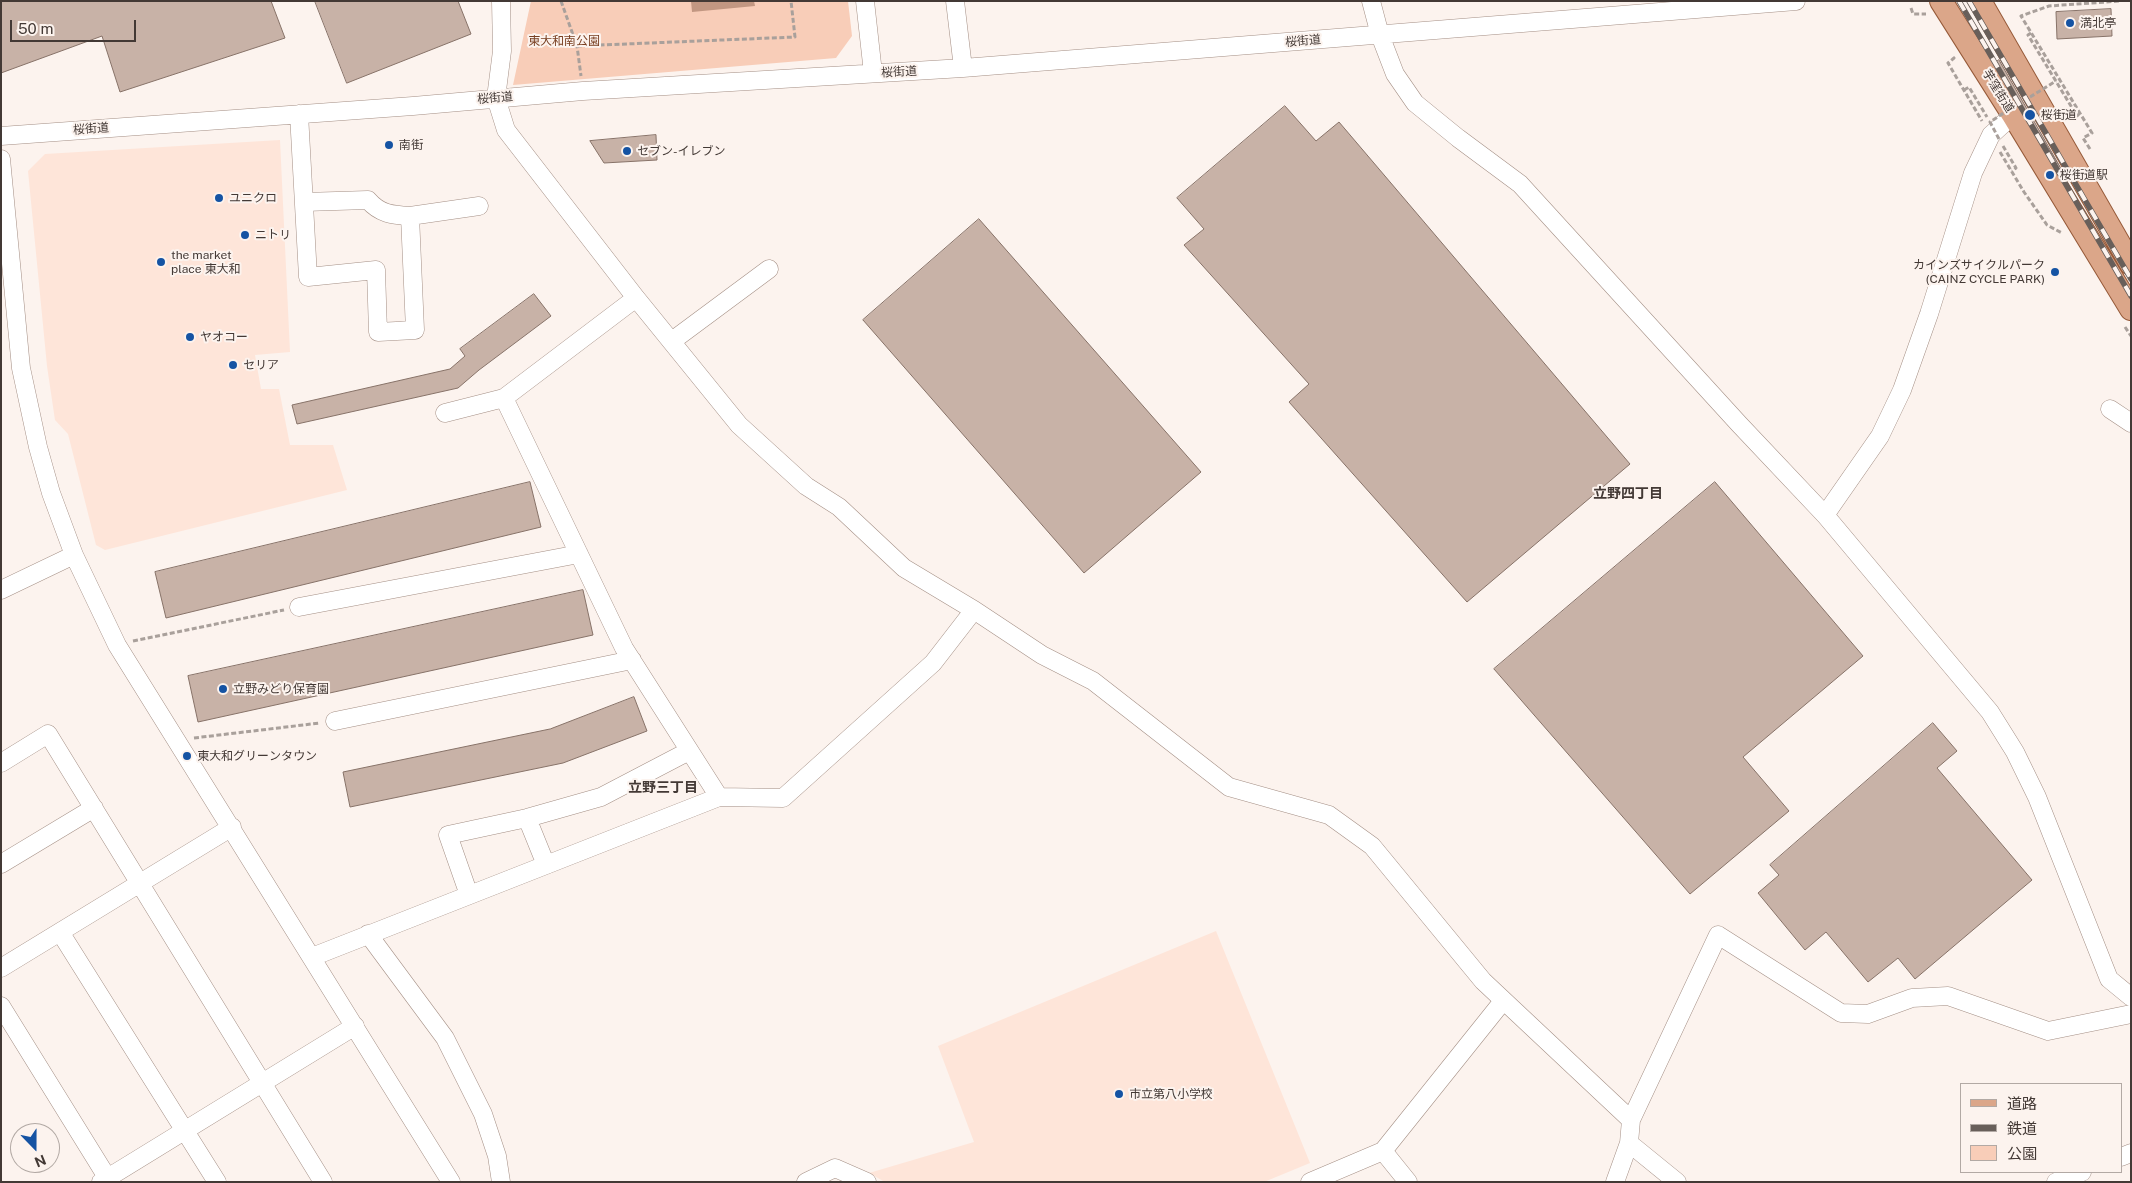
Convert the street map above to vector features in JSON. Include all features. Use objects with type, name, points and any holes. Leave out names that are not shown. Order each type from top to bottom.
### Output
[{"type":"main road","name":"芋窪街道","points":[[1941,1],[2015,110],[2131,309]]},
{"type":"main road","points":[[1980,1],[2131,264]]},
{"type":"street","points":[[501,1],[502,50],[496,98],[506,130],[636,298],[739,425],[806,486],[839,507],[904,568],[974,610],[1042,655],[1093,682],[1229,787],[1329,815],[1372,846],[1483,981],[1631,1120]]},
{"type":"street","points":[[865,1],[873,73]]},
{"type":"street","points":[[955,1],[963,68]]},
{"type":"street","points":[[1371,1],[1380,35],[1395,74],[1415,103],[1520,184],[1739,424],[1825,515],[1990,712],[2015,752],[2037,797],[2109,978],[2131,997]]},
{"type":"street","name":"桜街道","points":[[1,136],[582,91],[963,68],[1796,1]]},
{"type":"street","points":[[1825,515],[1880,436],[1902,390],[1973,173],[1991,135],[2015,110]]},
{"type":"street","points":[[299,114],[308,277],[376,270],[378,332],[415,330],[410,216]]},
{"type":"street","points":[[1,159],[21,368],[51,492],[74,555],[118,645],[451,1182]]},
{"type":"street","points":[[304,202],[368,200],[374,207],[386,214],[410,216],[479,206]]},
{"type":"street","points":[[672,341],[769,269]]},
{"type":"street","points":[[445,413],[504,398],[636,298]]},
{"type":"street","points":[[504,398],[632,660],[719,797]]},
{"type":"street","points":[[2110,409],[2131,423]]},
{"type":"street","points":[[299,607],[579,554]]},
{"type":"street","points":[[1,590],[74,555]]},
{"type":"street","points":[[312,957],[719,797],[783,798],[933,663],[974,610]]},
{"type":"street","points":[[335,721],[632,660]]},
{"type":"street","points":[[1,763],[48,734],[323,1182]]},
{"type":"street","points":[[469,895],[448,835],[527,818],[601,797],[689,751]]},
{"type":"street","points":[[1,864],[94,808]]},
{"type":"street","points":[[527,818],[546,865]]},
{"type":"street","points":[[1,968],[232,827]]},
{"type":"street","points":[[60,932],[216,1182]]},
{"type":"street","points":[[368,934],[446,1038],[483,1114],[497,1156],[501,1182]]},
{"type":"street","points":[[1615,1182],[1629,1143],[1631,1120],[1718,935],[1841,1012],[1868,1014],[1912,998],[1948,996],[2048,1031],[2131,1014]]},
{"type":"street","points":[[1310,1182],[1384,1151],[1503,1001]]},
{"type":"street","points":[[1,1006],[106,1181],[355,1026]]},
{"type":"street","points":[[1629,1143],[1677,1182]]},
{"type":"street","points":[[1384,1151],[1408,1182]]},
{"type":"street","points":[[806,1182],[835,1168],[866,1182]]},
{"type":"street","points":[[2056,1182],[2079,1173]]},
{"type":"path","points":[[561,1],[577,46],[582,91]]},
{"type":"path","points":[[577,46],[795,37],[791,1]]},
{"type":"path","points":[[2092,154],[2083,138],[2092,133],[2021,16],[2049,6],[2120,1]]},
{"type":"path","points":[[2032,33],[2028,35],[2077,116],[2080,113]]},
{"type":"path","points":[[2030,96],[2056,81]]},
{"type":"path","points":[[1964,90],[1969,87],[1990,122],[2016,168],[2012,171]]},
{"type":"path","points":[[1990,122],[2015,110]]},
{"type":"path","points":[[118,645],[299,607]]},
{"type":"path","points":[[177,741],[335,721]]},
{"type":"shaded area","points":[[691,1],[754,1],[755,6],[692,12]]},
{"type":"shaded area","name":"the market place 東大和","points":[[280,140],[290,352],[255,355],[261,389],[279,389],[290,445],[333,445],[347,490],[105,550],[96,545],[68,434],[55,420],[47,366],[28,171],[45,154]]},
{"type":"shaded area","name":"市立第八小学校","points":[[1216,931],[1310,1163],[1264,1182],[885,1182],[869,1173],[974,1142],[938,1046]]},
{"type":"green space","name":"東大和南公園","points":[[531,1],[848,1],[852,36],[836,58],[513,85]]},
{"type":"building","points":[[1,1],[271,1],[285,38],[120,92],[102,36],[1,73]]},
{"type":"building","points":[[315,1],[458,1],[471,34],[347,83]]},
{"type":"building","points":[[2111,9],[2112,36],[2057,39],[2056,12]]},
{"type":"building","points":[[1999,60],[2063,172],[1995,63]]},
{"type":"building","points":[[1285,106],[1316,141],[1339,122],[1630,464],[1467,602],[1289,402],[1309,384],[1184,245],[1204,229],[1177,198]]},
{"type":"building","name":"セブン-イレブン","points":[[656,135],[657,160],[604,163],[590,141]]},
{"type":"building","points":[[979,219],[1201,472],[1084,573],[863,320]]},
{"type":"building","points":[[534,294],[551,316],[458,388],[297,424],[292,405],[450,369],[465,356],[460,349]]},
{"type":"building","points":[[530,482],[541,527],[166,618],[155,572]]},
{"type":"building","points":[[1715,482],[1863,656],[1743,757],[1789,811],[1690,894],[1494,669]]},
{"type":"building","points":[[583,590],[593,635],[198,722],[188,676]]},
{"type":"building","points":[[634,697],[647,731],[563,763],[350,807],[343,772],[550,729]]},
{"type":"building","points":[[1933,723],[1957,751],[1937,768],[2032,880],[1915,979],[1898,958],[1868,982],[1826,932],[1805,950],[1758,893],[1779,875],[1770,865]]},
{"type":"railway","points":[[1959,1],[2131,296]]},
{"type":"railway","points":[[1969,1],[2131,279]]},
{"type":"place","name":"満北亭","points":[[2070,23]]},
{"type":"place","name":"桜街道","points":[[2030,115]]},
{"type":"place","name":"南街","points":[[389,145]]},
{"type":"place","name":"セブン-イレブン","points":[[627,151]]},
{"type":"place","name":"桜街道駅","points":[[2050,175]]},
{"type":"place","name":"ユニクロ","points":[[219,198]]},
{"type":"place","name":"ニトリ","points":[[245,235]]},
{"type":"place","name":"the market place 東大和","points":[[161,262]]},
{"type":"place","name":"カインズサイクルパーク (CAINZ CYCLE PARK)","points":[[2055,272]]},
{"type":"place","name":"ヤオコー","points":[[190,337]]},
{"type":"place","name":"セリア","points":[[233,365]]},
{"type":"place","name":"立野みどり保育園","points":[[223,689]]},
{"type":"place","name":"東大和グリーンタウン","points":[[187,756]]},
{"type":"place","name":"市立第八小学校","points":[[1119,1094]]},
{"type":"district","name":"立野四丁目","points":[[1628,494]]},
{"type":"district","name":"立野三丁目","points":[[663,788]]}]
